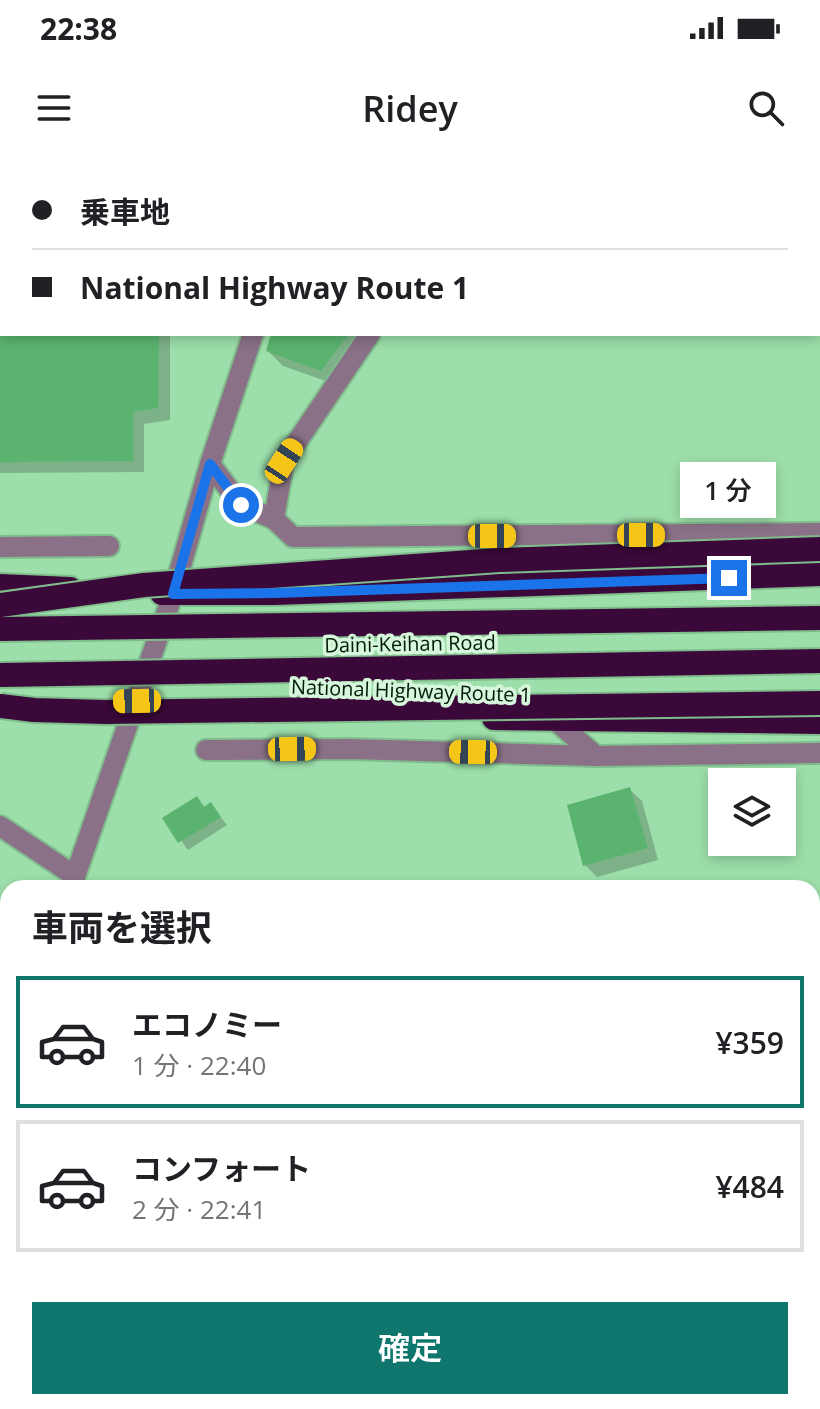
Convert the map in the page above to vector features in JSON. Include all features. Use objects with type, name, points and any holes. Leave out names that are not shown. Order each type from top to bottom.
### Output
[{"type":"highway","points":[[0,605],[144,585],[499,560],[820,549]]},
{"type":"highway","points":[[0,586],[173,594],[275,593],[820,574]]},
{"type":"highway","name":"Daini-Keihan Road","points":[[0,629],[820,618]]},
{"type":"highway","name":"Daini-Keihan Road","points":[[0,675],[820,661]]},
{"type":"highway","name":"National Highway Route 1","points":[[0,704],[137,701],[247,709],[555,720],[820,722]]},
{"type":"highway","points":[[0,704],[34,710],[105,712],[820,703]]},
{"type":"street","points":[[74,880],[173,594],[210,464],[252,336]]},
{"type":"street","points":[[274,519],[284,461],[369,336]]},
{"type":"street","points":[[210,464],[241,505],[274,519],[293,537],[820,533]]},
{"type":"street","points":[[0,547],[109,546]]},
{"type":"street","points":[[555,720],[596,756]]},
{"type":"street","points":[[206,750],[350,749],[596,756],[820,753]]},
{"type":"street","points":[[0,826],[70,880]]},
{"type":"building","points":[[0,336],[159,336],[158,408],[133,412],[133,461],[0,462]]},
{"type":"building","points":[[270,336],[347,336],[321,371],[266,351]]},
{"type":"building","points":[[630,787],[648,848],[583,866],[567,805]]},
{"type":"building","points":[[197,796],[204,807],[211,802],[221,817],[178,843],[162,818]]},
{"type":"route","points":[[241,505],[210,464],[173,594],[729,578]]}]
